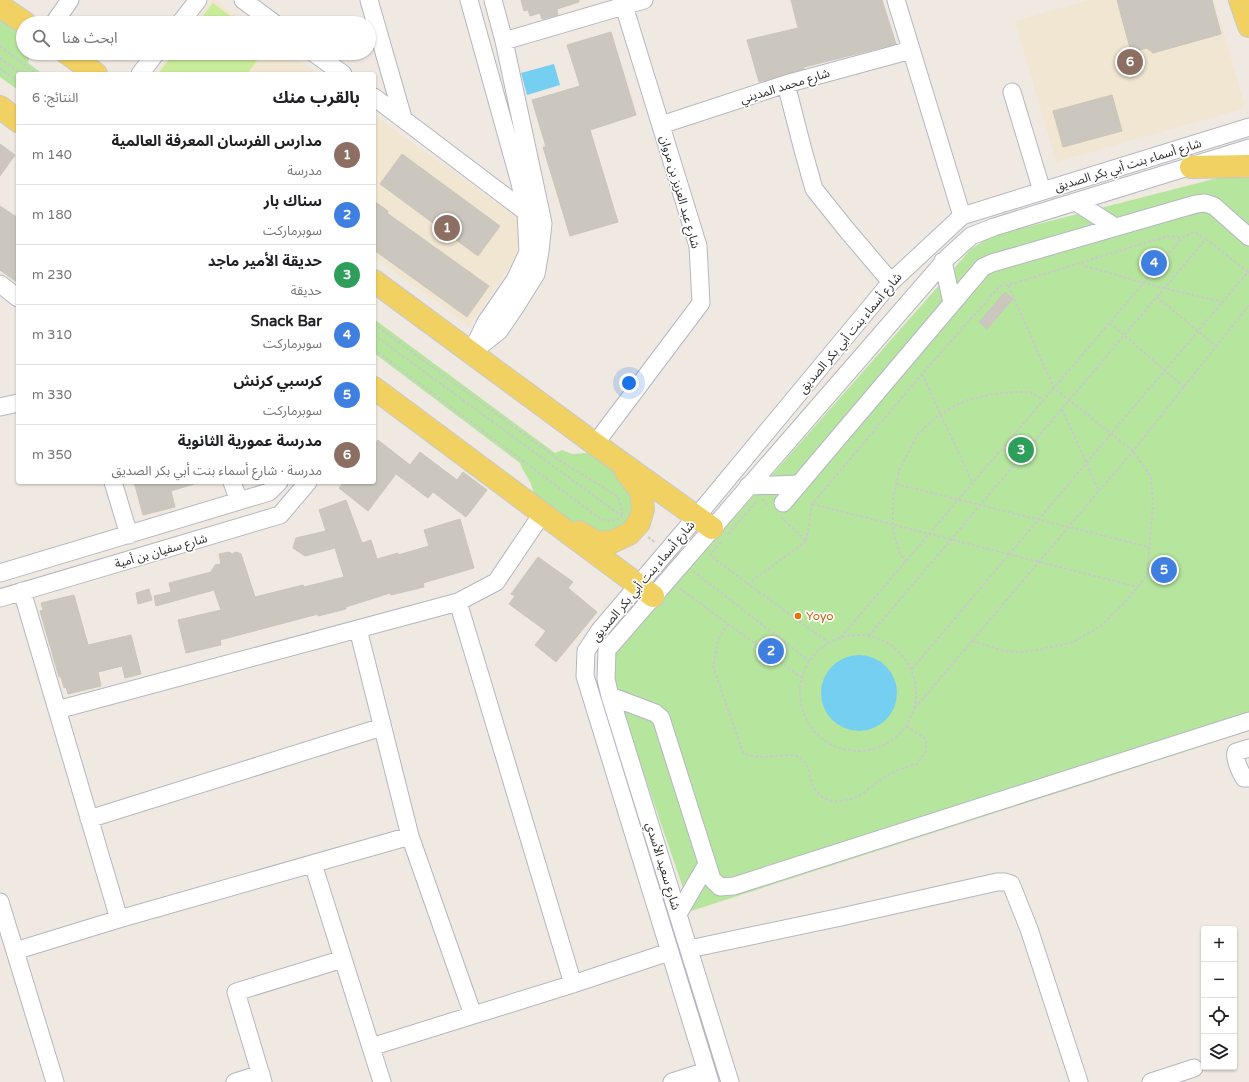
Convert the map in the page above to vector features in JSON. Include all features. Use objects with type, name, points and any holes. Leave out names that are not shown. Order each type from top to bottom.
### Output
[{"type":"main road","points":[[1240,0],[1249,26]]},
{"type":"main road","points":[[0,6],[16,17]]},
{"type":"main road","points":[[77,60],[93,72]]},
{"type":"main road","points":[[0,107],[16,119]]},
{"type":"main road","points":[[1191,167],[1249,166]]},
{"type":"main road","points":[[376,282],[595,444],[704,522]]},
{"type":"main road","points":[[376,395],[645,590]]},
{"type":"main road","points":[[542,514],[596,542],[612,542],[629,534],[629,522],[639,523],[643,509],[641,491],[630,477],[595,444]]},
{"type":"street","points":[[59,16],[70,0]]},
{"type":"street","points":[[185,16],[198,0]]},
{"type":"street","points":[[243,0],[265,16]]},
{"type":"street","points":[[369,0],[373,16]]},
{"type":"street","points":[[469,0],[520,183],[526,212],[528,252],[515,280],[486,322],[472,353]]},
{"type":"street","points":[[472,353],[499,331],[536,274],[543,223],[504,40],[492,0]]},
{"type":"street","points":[[504,40],[644,0]]},
{"type":"street","points":[[896,0],[962,216]]},
{"type":"street","name":"شارع عبد العزيز بن مروان","points":[[595,444],[701,304],[698,246],[624,6]]},
{"type":"street","points":[[376,25],[402,118]]},
{"type":"street","name":"شارع محمد المديني","points":[[661,125],[786,84],[911,50]]},
{"type":"street","points":[[142,72],[151,60]]},
{"type":"street","points":[[323,60],[339,72]]},
{"type":"street","points":[[786,84],[814,188],[846,229],[891,282]]},
{"type":"street","points":[[1012,92],[1042,191]]},
{"type":"street","points":[[376,98],[526,212]]},
{"type":"street","name":"شارع أسماء بنت أبي بكر الصديق","points":[[586,651],[600,630],[645,590],[668,580],[682,563],[704,522],[891,282],[962,216],[1249,127]]},
{"type":"street","name":"شارع أسماء بنت أبي بكر الصديق","points":[[607,650],[645,590],[666,551],[748,486],[943,262],[971,236],[994,227],[1249,148]]},
{"type":"street","points":[[1076,202],[1115,228]]},
{"type":"street","points":[[783,503],[983,267],[992,263],[1196,204],[1205,203],[1214,206],[1249,237]]},
{"type":"street","points":[[943,262],[952,304]]},
{"type":"street","points":[[0,284],[16,296]]},
{"type":"street","points":[[0,407],[16,403]]},
{"type":"street","points":[[114,484],[129,535]]},
{"type":"street","points":[[233,484],[239,501]]},
{"type":"street","name":"شارع سفيان بن أمية","points":[[0,573],[269,492],[277,484]]},
{"type":"street","name":"شارع سفيان بن أمية","points":[[0,598],[280,516],[306,484]]},
{"type":"street","points":[[748,486],[799,484]]},
{"type":"street","points":[[57,710],[458,602],[496,582],[542,514]]},
{"type":"street","points":[[22,592],[119,919]]},
{"type":"street","points":[[458,602],[573,984]]},
{"type":"street","points":[[358,629],[410,836],[472,1015]]},
{"type":"street","name":"شارع سعيد الأسدي","points":[[607,650],[606,680],[610,696],[730,1082]]},
{"type":"street","name":"شارع سعيد الأسدي","points":[[586,651],[585,676],[708,1077]]},
{"type":"street","points":[[610,696],[655,712],[661,718],[712,879],[720,887],[734,886],[1249,721]]},
{"type":"street","points":[[89,819],[382,727]]},
{"type":"street","points":[[1249,748],[1236,752],[1235,756],[1244,778],[1249,778]]},
{"type":"street","points":[[15,951],[119,919],[410,836]]},
{"type":"street","points":[[313,864],[382,1082]]},
{"type":"street","points":[[678,914],[707,864]]},
{"type":"street","points":[[689,949],[903,904],[997,882],[1006,882],[1011,884],[1029,929],[1078,1082]]},
{"type":"street","points":[[0,902],[55,1082]]},
{"type":"street","points":[[371,1047],[573,984],[669,952]]},
{"type":"street","points":[[235,1082],[262,1078],[236,992],[343,959]]},
{"type":"street","points":[[1151,1082],[1194,1068]]},
{"type":"street","points":[[672,1082],[708,1077]]},
{"type":"path","points":[[0,46],[16,58]]},
{"type":"path","points":[[0,58],[18,72]]},
{"type":"path","points":[[18,60],[34,72]]},
{"type":"path","points":[[0,68],[16,80]]},
{"type":"path","points":[[841,637],[1182,238],[1194,232],[1206,239],[1248,272],[912,669]]},
{"type":"path","points":[[972,641],[1004,651],[1025,652],[1071,643],[1101,626],[1128,599],[1147,575],[1153,504],[1151,478],[1133,450],[1054,388],[1008,285],[1168,236],[1182,238]]},
{"type":"path","points":[[869,636],[1206,239]]},
{"type":"path","points":[[1082,262],[1085,266],[1144,283],[1222,302]]},
{"type":"path","points":[[1158,297],[1216,346]]},
{"type":"path","points":[[915,708],[917,695],[916,682],[912,669],[901,654],[887,642],[869,636],[855,635],[841,637],[829,643],[818,651],[809,661],[802,678],[800,700],[805,719],[817,735],[834,746],[854,751],[874,749],[892,741],[906,726],[915,708],[1133,450],[1249,304]]},
{"type":"path","points":[[1110,323],[1184,387]]},
{"type":"path","points":[[376,325],[559,460],[617,496],[620,500],[621,511],[629,522]]},
{"type":"path","points":[[376,335],[629,522],[666,551]]},
{"type":"path","points":[[376,351],[599,518],[604,521],[615,520],[629,522]]},
{"type":"path","points":[[922,374],[973,484]]},
{"type":"path","points":[[906,562],[899,552],[894,530],[893,500],[899,470],[918,434],[940,414],[968,400],[992,394],[1030,392],[1044,400]]},
{"type":"path","points":[[1062,409],[1098,491]]},
{"type":"path","points":[[896,484],[1149,547]]},
{"type":"path","points":[[812,504],[1138,587]]},
{"type":"path","points":[[806,541],[748,584],[829,643]]},
{"type":"path","points":[[682,563],[809,661]]},
{"type":"path","points":[[668,580],[802,678]]},
{"type":"path","points":[[728,624],[718,640],[713,666],[743,753],[761,757],[796,756],[804,761],[809,770],[812,784],[818,792],[824,798],[835,802],[851,799],[862,794],[871,786],[901,768],[917,764],[926,751],[926,740],[906,726]]},
{"type":"shaded area","points":[[212,0],[215,0],[237,16],[199,16]]},
{"type":"shaded area","points":[[1089,0],[1214,0],[1244,103],[1242,109],[1056,162],[1015,21]]},
{"type":"shaded area","points":[[166,60],[299,60],[315,72],[157,72]]},
{"type":"shaded area","points":[[376,116],[521,220],[516,256],[469,326],[376,258]]},
{"type":"green space","points":[[213,3],[231,16],[203,16]]},
{"type":"green space","points":[[0,18],[10,23],[16,31],[16,60],[29,60],[28,63],[40,72],[16,72],[16,89],[0,77]]},
{"type":"green space","points":[[169,60],[258,60],[249,72],[160,72]]},
{"type":"green space","points":[[1249,170],[1249,731],[691,911],[611,678],[616,652],[971,249],[992,236]]},
{"type":"green space","points":[[376,320],[555,453],[562,450],[572,454],[587,453],[594,456],[631,485],[638,518],[595,539],[533,494],[532,485],[520,463],[376,355]]},
{"type":"water","points":[[554,64],[560,85],[527,95],[521,73]]},
{"type":"water","points":[[852,655],[866,655],[880,661],[891,672],[897,686],[897,700],[894,708],[886,720],[880,725],[866,731],[852,731],[838,725],[827,714],[821,700],[821,686],[827,672],[838,661]]},
{"type":"building","points":[[521,0],[579,0],[579,2],[557,9],[558,15],[542,19],[540,13],[530,16],[528,10],[524,11]]},
{"type":"building","points":[[791,0],[882,0],[896,44],[804,67],[804,69],[759,82],[747,40],[798,28]]},
{"type":"building","points":[[1117,0],[1212,0],[1221,34],[1153,53],[1147,48],[1131,52]]},
{"type":"building","points":[[611,32],[636,115],[590,130],[618,222],[570,236],[543,147],[546,147],[532,100],[580,86],[567,45]]},
{"type":"building","points":[[1112,95],[1122,131],[1063,147],[1053,111]]},
{"type":"building","points":[[0,144],[15,155],[0,176]]},
{"type":"building","points":[[402,154],[500,226],[478,256],[380,184]]},
{"type":"building","points":[[376,202],[388,211],[387,213],[489,286],[467,317],[376,251]]},
{"type":"building","points":[[0,206],[16,217],[16,282],[0,270]]},
{"type":"building","points":[[1005,292],[1013,299],[987,329],[979,322]]},
{"type":"building","points":[[378,440],[410,465],[420,452],[457,480],[463,472],[487,490],[466,517],[433,492],[428,498],[396,474],[368,511],[339,488],[342,484],[376,484],[376,442]]},
{"type":"building","points":[[135,484],[194,484],[171,491],[175,507],[143,515]]},
{"type":"building","points":[[346,500],[362,543],[371,540],[377,559],[398,553],[398,555],[429,546],[424,530],[460,519],[474,568],[423,583],[424,587],[391,595],[390,593],[346,607],[346,609],[318,616],[318,614],[220,640],[221,645],[186,653],[178,620],[221,610],[214,590],[156,606],[154,596],[171,592],[169,583],[211,572],[215,565],[221,564],[219,554],[229,552],[232,554],[236,552],[241,554],[255,597],[344,577],[335,548],[305,556],[293,548],[296,538],[326,531],[319,510]]},
{"type":"building","points":[[538,557],[573,582],[568,588],[597,612],[556,662],[535,645],[546,631],[509,604],[515,596],[511,594]]},
{"type":"building","points":[[149,589],[152,600],[138,604],[136,593]]},
{"type":"building","points":[[74,595],[88,645],[131,635],[141,674],[125,678],[122,666],[98,672],[101,686],[68,694],[66,687],[64,688],[61,677],[59,677],[40,611],[43,610],[41,603]]},
{"type":"place","name":"مدرسة عمورية الثانوية","points":[[1130,62]]},
{"type":"place","name":"مدارس الفرسان المعرفة العالمية","points":[[447,228]]},
{"type":"place","name":"Snack Bar","points":[[1154,263]]},
{"type":"place","name":"حديقة الأمير ماجد","points":[[1021,450]]},
{"type":"place","name":"كرسبي كرنش","points":[[1164,570]]},
{"type":"place","name":"Yoyo","points":[[798,616]]},
{"type":"place","name":"سناك بار","points":[[771,651]]}]
